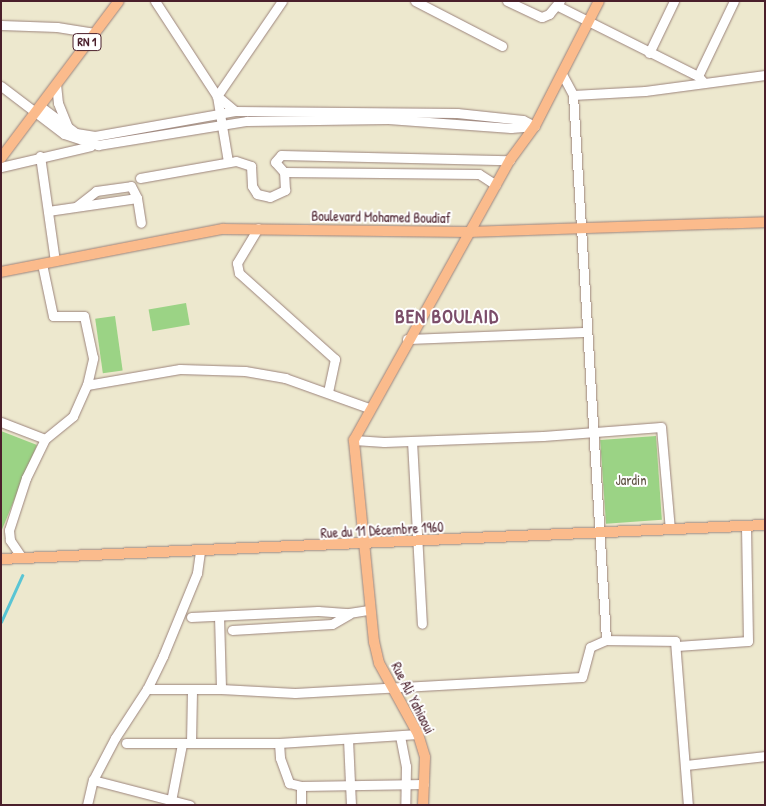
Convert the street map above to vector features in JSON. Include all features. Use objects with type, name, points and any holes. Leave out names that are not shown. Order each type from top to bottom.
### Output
[{"type":"main road","name":"RN 1","points":[[1,158],[119,1]]},
{"type":"main road","points":[[354,440],[369,408],[468,232],[510,160],[535,126],[600,1]]},
{"type":"main road","name":"Boulevard Mohamed Boudiaf","points":[[1,272],[223,229],[468,232],[765,222]]},
{"type":"main road","name":"Rue Ali Yahiaoui","points":[[354,440],[370,610],[379,663],[392,690],[418,734],[425,757],[423,805]]},
{"type":"main road","name":"Rue du 11 Décembre 1960","points":[[1,559],[363,545],[765,525]]},
{"type":"street","points":[[155,1],[217,96],[235,111]]},
{"type":"street","points":[[228,162],[217,96],[282,1]]},
{"type":"street","points":[[415,1],[502,46]]},
{"type":"street","points":[[507,1],[542,17],[559,4],[588,23],[701,80]]},
{"type":"street","points":[[649,53],[674,1]]},
{"type":"street","points":[[701,80],[734,1]]},
{"type":"street","points":[[1,25],[57,27],[95,33]]},
{"type":"street","points":[[562,74],[573,95],[585,332],[606,640]]},
{"type":"street","points":[[573,95],[701,80],[765,75]]},
{"type":"street","points":[[56,84],[58,103],[68,128]]},
{"type":"street","points":[[1,86],[68,128],[95,136],[222,118],[388,119],[511,128],[535,126]]},
{"type":"street","points":[[38,109],[64,134],[98,145]]},
{"type":"street","points":[[1,166],[222,118],[235,111],[456,113],[513,119],[535,126]]},
{"type":"street","points":[[140,178],[228,162],[251,166],[252,186],[257,194],[270,197],[285,190],[284,172],[275,162],[281,155],[510,160]]},
{"type":"street","points":[[40,156],[55,261]]},
{"type":"street","points":[[284,172],[479,174],[496,185]]},
{"type":"street","points":[[48,211],[137,198],[141,223]]},
{"type":"street","points":[[258,228],[237,263],[239,273],[335,360],[328,392]]},
{"type":"street","points":[[22,558],[10,540],[9,530],[26,478],[45,439],[73,416],[87,385],[93,358],[86,320],[78,314],[53,316],[42,264]]},
{"type":"street","points":[[407,340],[585,332]]},
{"type":"street","points":[[87,385],[204,368],[285,378],[369,408]]},
{"type":"street","points":[[1,422],[45,439]]},
{"type":"street","points":[[354,440],[412,441],[661,427],[670,529]]},
{"type":"street","points":[[412,441],[422,624]]},
{"type":"street","points":[[677,646],[748,640],[746,526]]},
{"type":"street","points":[[87,805],[93,780],[115,738],[147,690],[182,612],[196,573],[200,551]]},
{"type":"street","points":[[191,617],[318,611],[349,614],[370,610]]},
{"type":"street","points":[[232,630],[332,624],[349,614]]},
{"type":"street","points":[[219,616],[221,689]]},
{"type":"street","points":[[147,690],[221,689],[295,693],[392,690],[582,677],[590,647],[606,640],[666,639],[675,641],[677,646],[688,805]]},
{"type":"street","points":[[171,801],[187,744],[192,689]]},
{"type":"street","points":[[126,744],[279,743],[418,734]]},
{"type":"street","points":[[400,736],[406,785],[405,805]]},
{"type":"street","points":[[348,739],[351,805]]},
{"type":"street","points":[[279,743],[280,758],[289,783],[301,786],[424,784]]},
{"type":"street","points":[[686,765],[765,756]]},
{"type":"street","points":[[93,780],[190,805]]},
{"type":"street","points":[[301,786],[301,805]]},
{"type":"green space","points":[[186,303],[190,325],[152,331],[149,310]]},
{"type":"green space","points":[[115,316],[123,370],[103,373],[95,319]]},
{"type":"green space","points":[[1,431],[37,445],[1,532]]},
{"type":"green space","name":"Jardin","points":[[656,436],[662,520],[606,524],[600,440]]},
{"type":"waterway","points":[[1,622],[22,576]]},
{"type":"district","name":"BEN BOULAID","points":[[447,317]]}]
